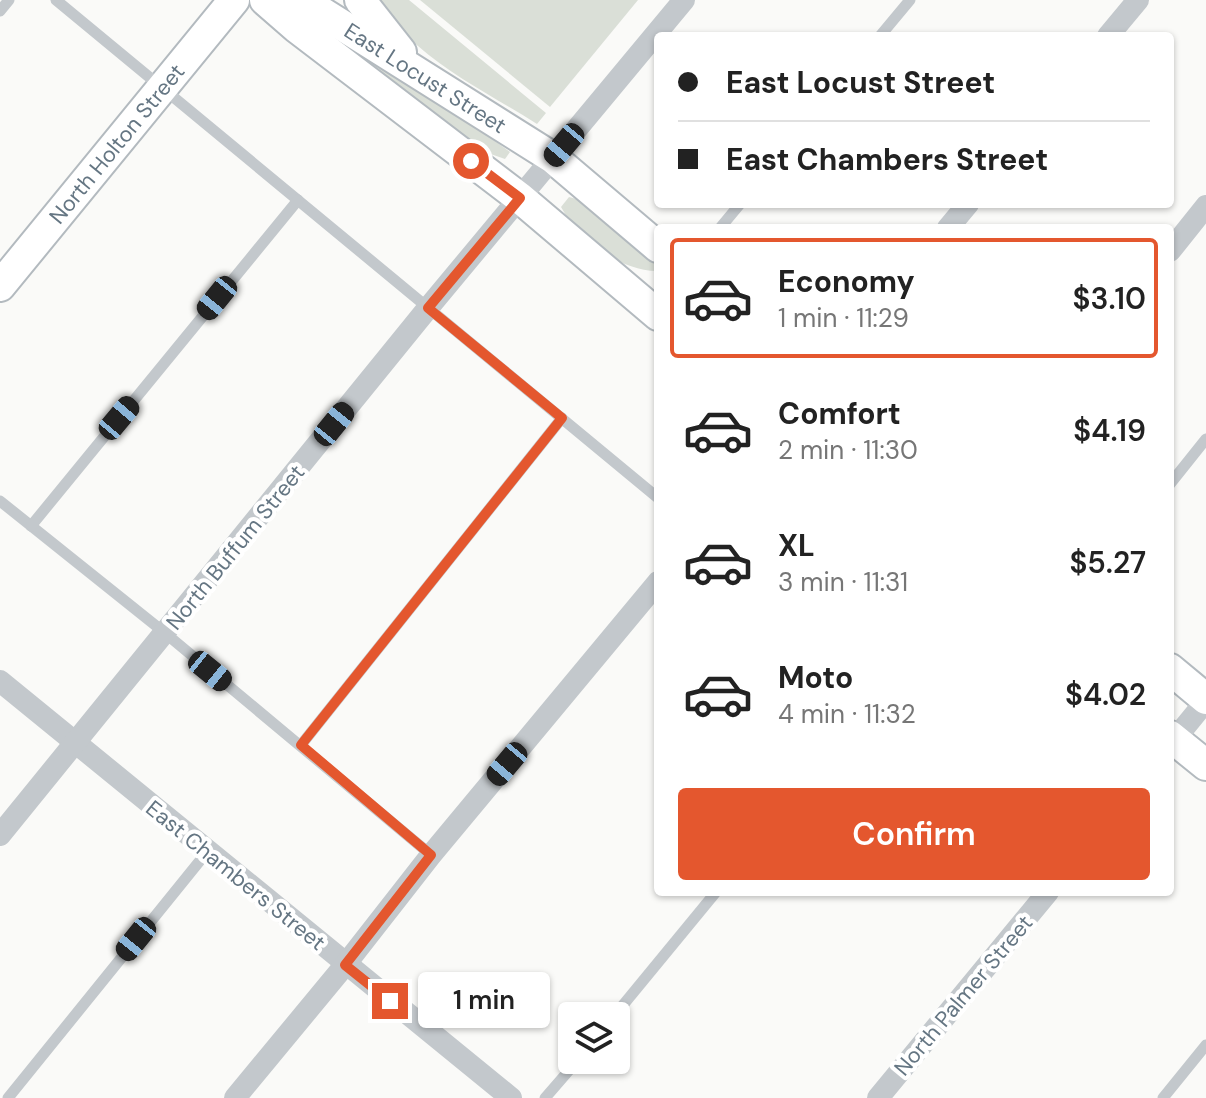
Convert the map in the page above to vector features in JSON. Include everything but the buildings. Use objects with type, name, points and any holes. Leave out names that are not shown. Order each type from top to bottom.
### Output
[{"type":"main road","name":"North Holton Street","points":[[0,286],[234,0]]},
{"type":"main road","name":"East Locust Street","points":[[265,0],[520,198],[654,308]]},
{"type":"main road","name":"East Locust Street","points":[[302,0],[553,158],[654,244]]},
{"type":"main road","points":[[360,0],[418,72]]},
{"type":"main road","points":[[1174,672],[1206,700]]},
{"type":"main road","points":[[1174,742],[1206,765]]},
{"type":"street","name":"North Buffum Street","points":[[657,32],[684,0]]},
{"type":"street","points":[[1111,32],[1138,0]]},
{"type":"street","name":"North Buffum Street","points":[[0,835],[428,308],[654,36]]},
{"type":"street","points":[[1174,246],[1206,206]]},
{"type":"street","points":[[951,224],[965,208]]},
{"type":"street","points":[[240,1096],[431,855],[654,587]]},
{"type":"street","name":"East Chambers Street","points":[[0,681],[511,1098]]},
{"type":"street","points":[[1174,737],[1206,700]]},
{"type":"street","name":"North Palmer Street","points":[[878,1098],[1045,896]]},
{"type":"lane","points":[[0,11],[9,0]]},
{"type":"lane","points":[[56,0],[654,495]]},
{"type":"lane","points":[[883,32],[910,0]]},
{"type":"lane","points":[[31,526],[298,200]]},
{"type":"lane","points":[[723,224],[737,208]]},
{"type":"lane","points":[[301,745],[562,418]]},
{"type":"lane","points":[[1174,479],[1206,439]]},
{"type":"lane","points":[[0,501],[165,633],[431,855]]},
{"type":"lane","points":[[8,1098],[207,852]]},
{"type":"lane","points":[[626,1002],[713,896]]},
{"type":"lane","points":[[1163,1098],[1206,1045]]},
{"type":"lane","points":[[545,1098],[566,1074]]},
{"type":"shaded area","points":[[377,0],[409,0],[546,113],[537,124],[461,78],[412,41]]},
{"type":"shaded area","points":[[420,0],[638,0],[550,107]]},
{"type":"shaded area","points":[[334,36],[510,152],[505,159],[482,151],[331,40]]},
{"type":"shaded area","points":[[569,197],[584,201],[654,258],[654,271],[630,266],[602,251],[578,230],[561,207]]},
{"type":"route","points":[[390,1001],[345,965],[431,855],[301,745],[562,418],[428,308],[520,198],[471,161]]}]
